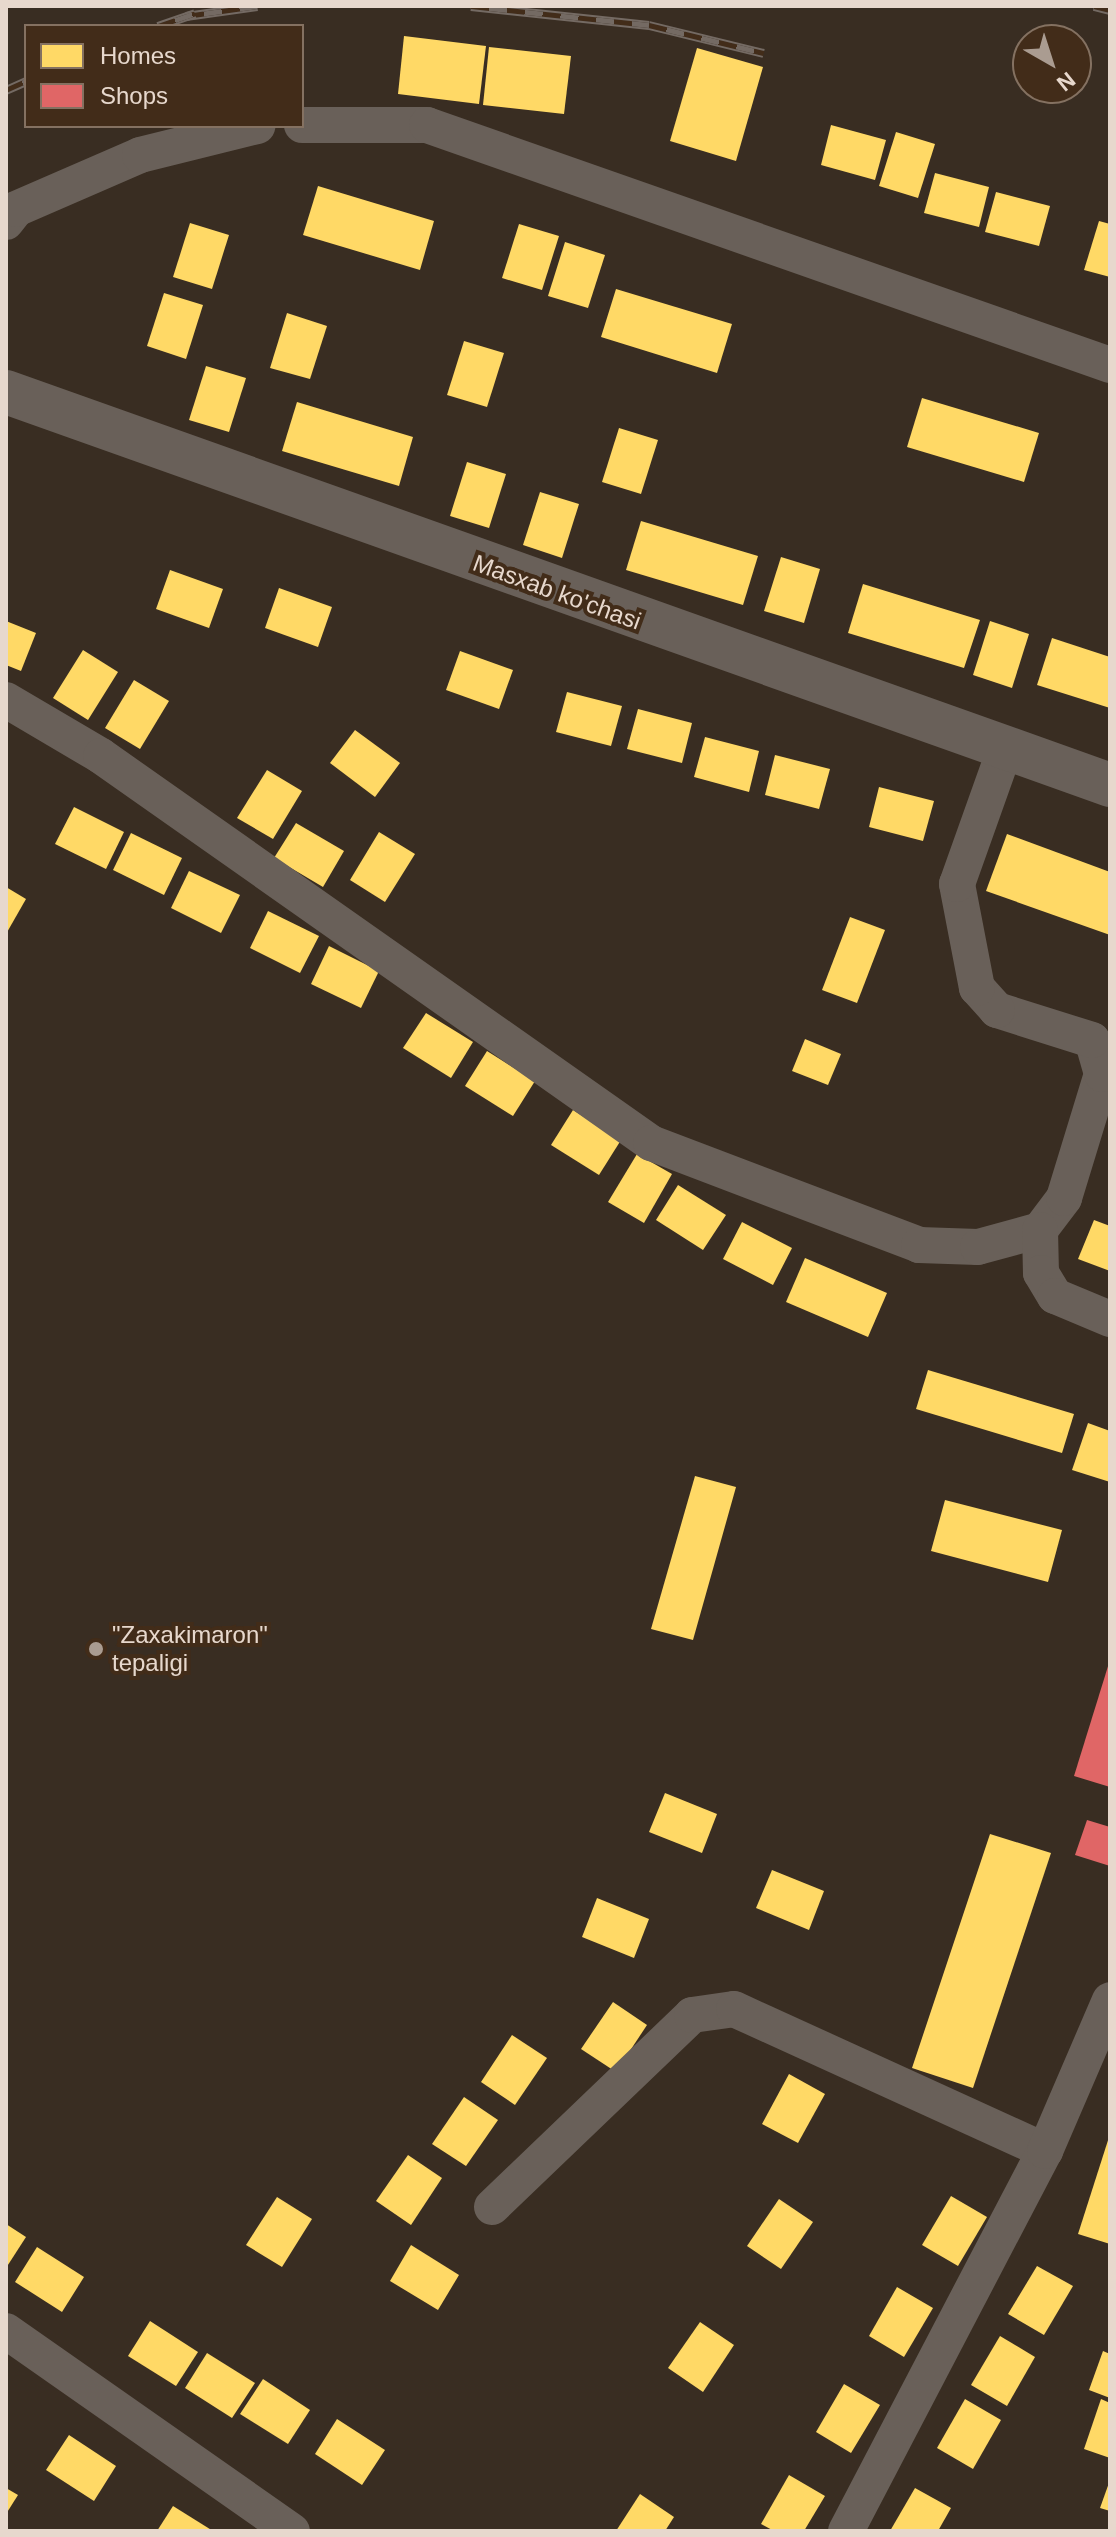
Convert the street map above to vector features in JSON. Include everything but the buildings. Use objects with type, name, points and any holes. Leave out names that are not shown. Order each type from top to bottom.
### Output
[{"type":"main road","name":"Masxab ko'chasi","points":[[6,392],[1110,785]]},
{"type":"street","points":[[304,125],[427,125],[1110,365]]},
{"type":"street","points":[[6,222],[16,209],[140,155],[249,128]]},
{"type":"street","points":[[6,700],[101,756],[651,1143],[919,1245],[978,1247],[1040,1230],[1064,1198],[1102,1074],[1092,1040],[997,1010],[977,988],[957,884],[1005,749]]},
{"type":"street","points":[[1040,1230],[1041,1273],[1055,1296],[1110,1319]]},
{"type":"street","points":[[846,2531],[1045,2151],[1110,2000]]},
{"type":"street","points":[[492,2207],[692,2015],[734,2009],[1045,2151]]},
{"type":"street","points":[[6,2331],[292,2531]]},
{"type":"railway","points":[[186,16],[257,6]]},
{"type":"railway","points":[[471,6],[649,25],[764,53]]},
{"type":"railway","points":[[1094,6],[1110,10]]},
{"type":"railway","points":[[164,24],[195,13]]},
{"type":"railway","points":[[6,90],[24,82]]},
{"type":"place","name":"\"Zaxakimaron\" tepaligi","points":[[96,1649]]}]
